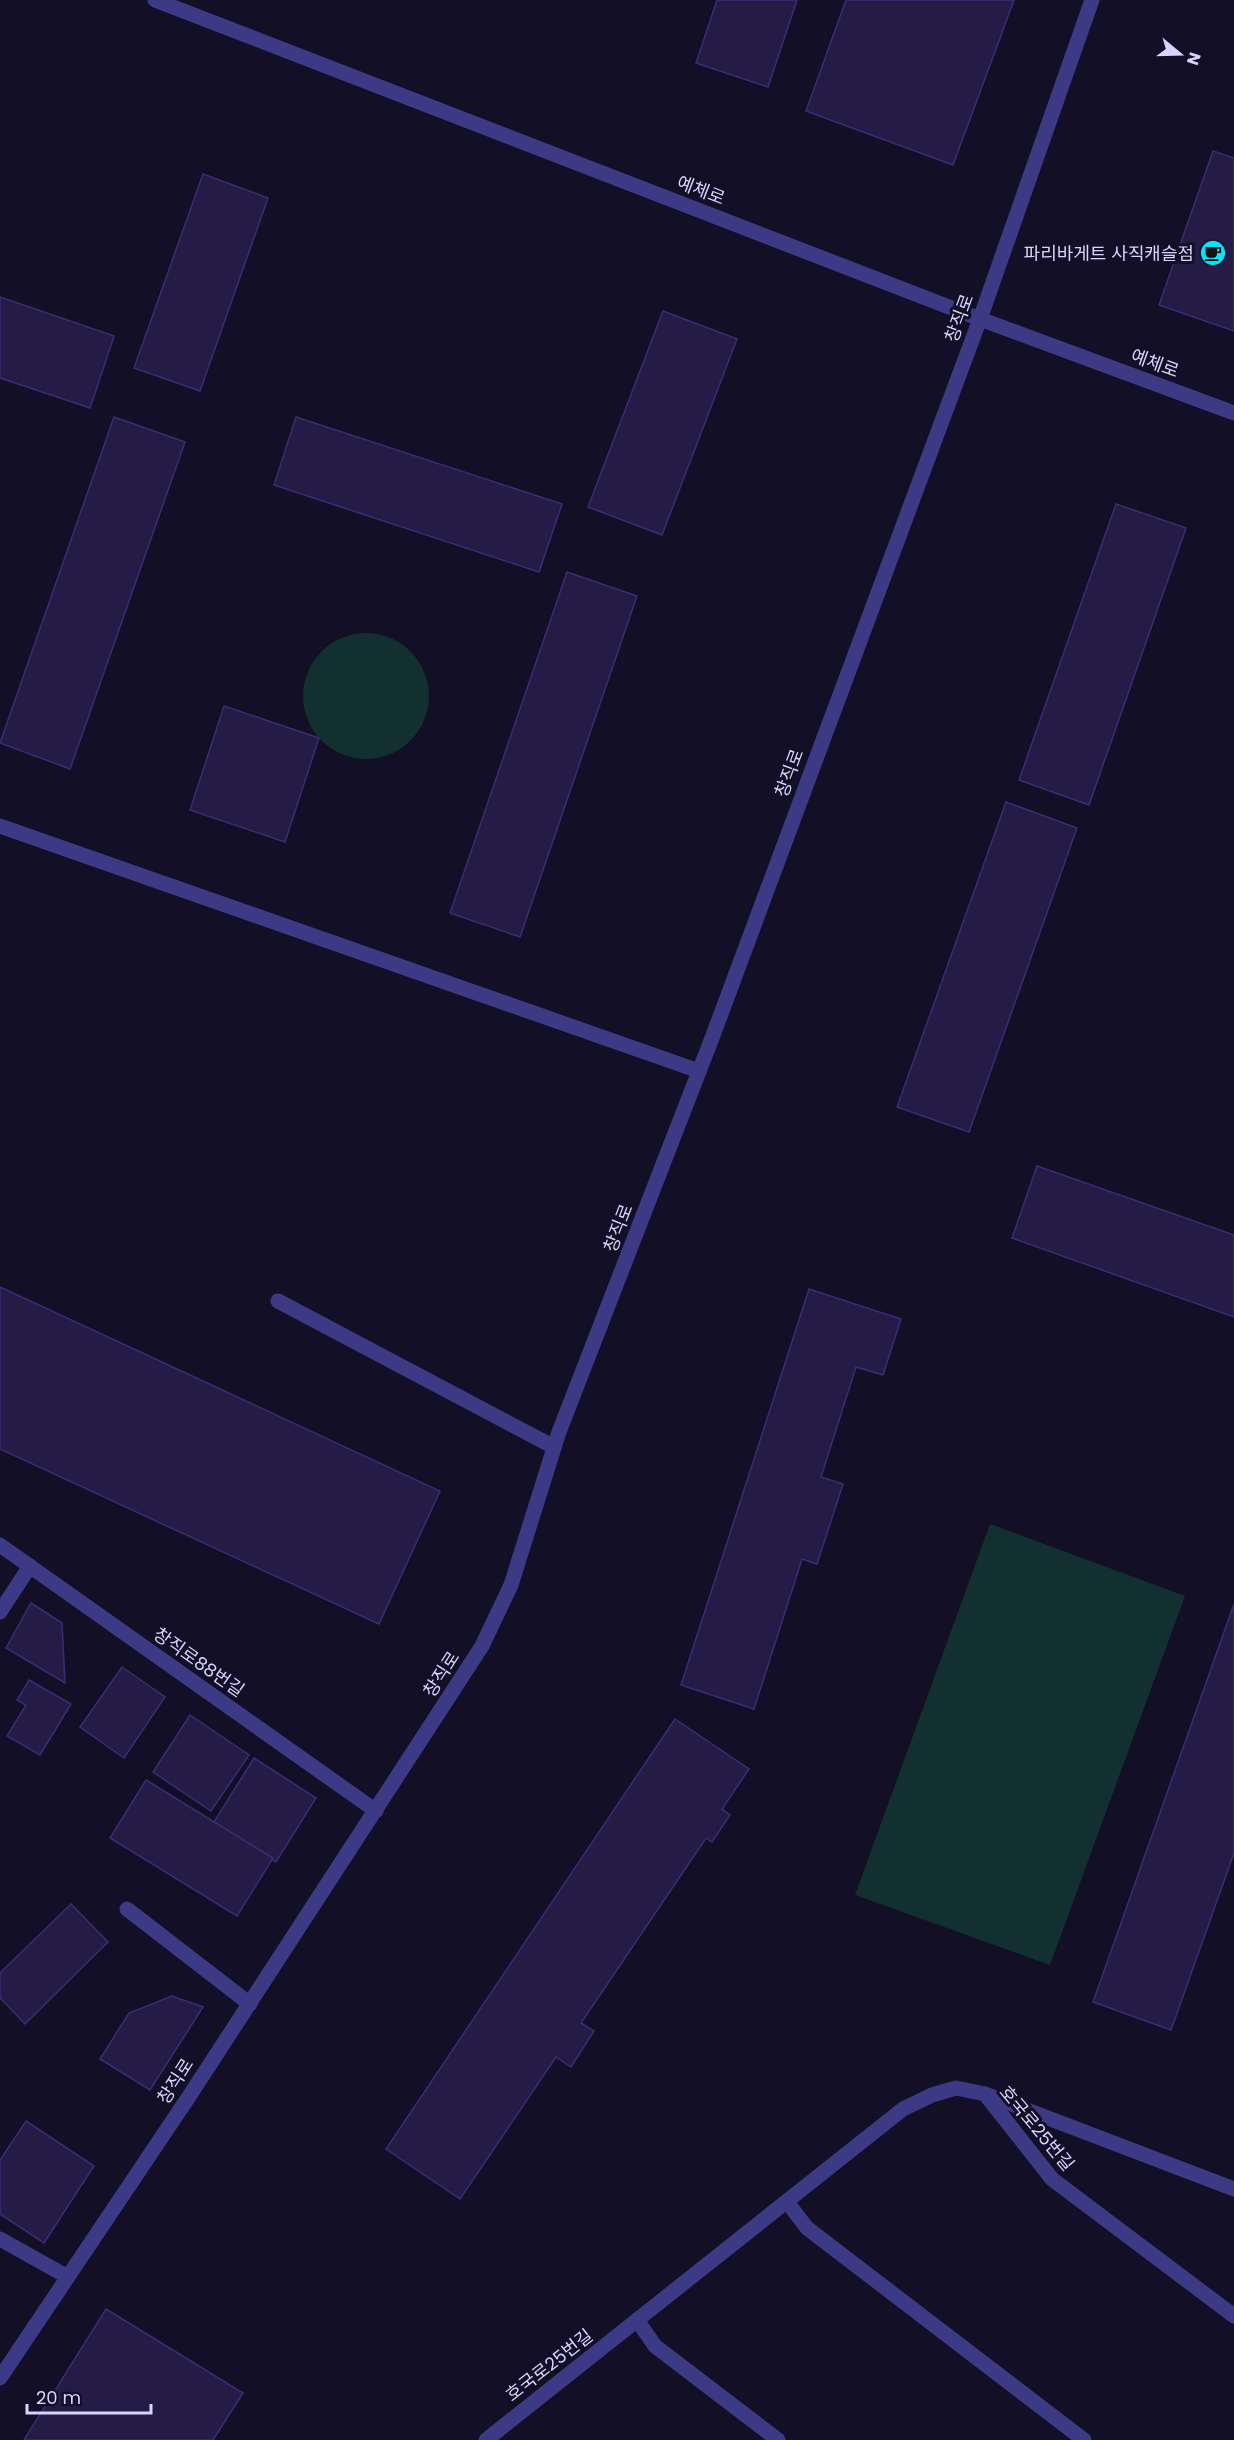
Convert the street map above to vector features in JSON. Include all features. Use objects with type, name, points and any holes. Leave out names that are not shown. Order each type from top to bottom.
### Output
[{"type":"street","name":"예체로","points":[[155,0],[980,319],[1234,412]]},
{"type":"street","name":"창직로","points":[[0,2378],[250,2004],[482,1646],[511,1585],[554,1447],[699,1071],[980,319],[1092,0]]},
{"type":"street","points":[[0,826],[699,1071]]},
{"type":"street","points":[[278,1301],[554,1447]]},
{"type":"street","name":"창직로88번길","points":[[0,1545],[376,1810]]},
{"type":"street","points":[[0,1612],[30,1566]]},
{"type":"street","points":[[127,1909],[250,2004]]},
{"type":"street","name":"호국로25번길","points":[[486,2440],[903,2109],[932,2095],[956,2088],[985,2094],[1052,2179],[1234,2316]]},
{"type":"street","points":[[985,2094],[1234,2189]]},
{"type":"street","points":[[787,2202],[807,2228],[1084,2440]]},
{"type":"street","points":[[0,2239],[68,2277]]},
{"type":"street","points":[[637,2320],[656,2346],[778,2440]]},
{"type":"green space","points":[[366,633],[390,638],[411,651],[424,672],[429,696],[424,720],[411,741],[390,754],[366,759],[342,754],[321,741],[308,720],[303,696],[308,672],[321,651],[342,638]]},
{"type":"green space","points":[[990,1524],[1185,1596],[1050,1965],[855,1895]]},
{"type":"building","points":[[717,0],[797,0],[768,87],[696,63]]},
{"type":"building","points":[[846,0],[1014,0],[953,165],[806,111]]},
{"type":"building","points":[[1213,151],[1234,158],[1234,331],[1159,305]]},
{"type":"building","points":[[203,174],[268,198],[200,391],[134,368]]},
{"type":"building","points":[[0,297],[114,336],[90,408],[0,378]]},
{"type":"building","points":[[663,311],[737,339],[662,535],[588,507]]},
{"type":"building","points":[[114,417],[185,442],[70,769],[0,743]]},
{"type":"building","points":[[296,417],[562,504],[539,572],[274,485]]},
{"type":"building","points":[[1116,504],[1186,528],[1089,805],[1019,780]]},
{"type":"building","points":[[567,572],[637,596],[520,937],[450,913]]},
{"type":"building","points":[[224,706],[319,738],[285,842],[190,810]]},
{"type":"building","points":[[1006,802],[1077,828],[969,1132],[897,1107]]},
{"type":"building","points":[[1037,1166],[1234,1235],[1234,1317],[1012,1238]]},
{"type":"building","points":[[0,1287],[440,1491],[379,1624],[0,1449]]},
{"type":"building","points":[[809,1289],[901,1319],[883,1375],[856,1367],[821,1477],[843,1484],[817,1564],[802,1559],[754,1709],[681,1685]]},
{"type":"building","points":[[31,1603],[62,1623],[65,1683],[6,1648]]},
{"type":"building","points":[[1234,1604],[1234,1853],[1171,2030],[1093,2002]]},
{"type":"building","points":[[122,1667],[165,1697],[124,1758],[80,1727]]},
{"type":"building","points":[[29,1680],[71,1704],[40,1755],[7,1736],[26,1705],[17,1700]]},
{"type":"building","points":[[190,1715],[249,1755],[211,1811],[153,1772]]},
{"type":"building","points":[[675,1719],[749,1769],[722,1809],[730,1815],[712,1842],[706,1838],[581,2023],[594,2031],[571,2067],[556,2057],[460,2199],[386,2149]]},
{"type":"building","points":[[254,1758],[316,1798],[276,1862],[214,1822]]},
{"type":"building","points":[[146,1780],[273,1858],[237,1916],[110,1838]]},
{"type":"building","points":[[71,1904],[108,1942],[25,2024],[0,1998],[0,1973]]},
{"type":"building","points":[[172,1996],[203,2007],[150,2090],[100,2059],[129,2013]]},
{"type":"building","points":[[26,2121],[94,2166],[44,2243],[0,2214],[0,2160]]},
{"type":"building","points":[[106,2309],[243,2393],[213,2440],[24,2440]]},
{"type":"place","name":"파리바게트 사직캐슬점","points":[[1213,253]]}]
